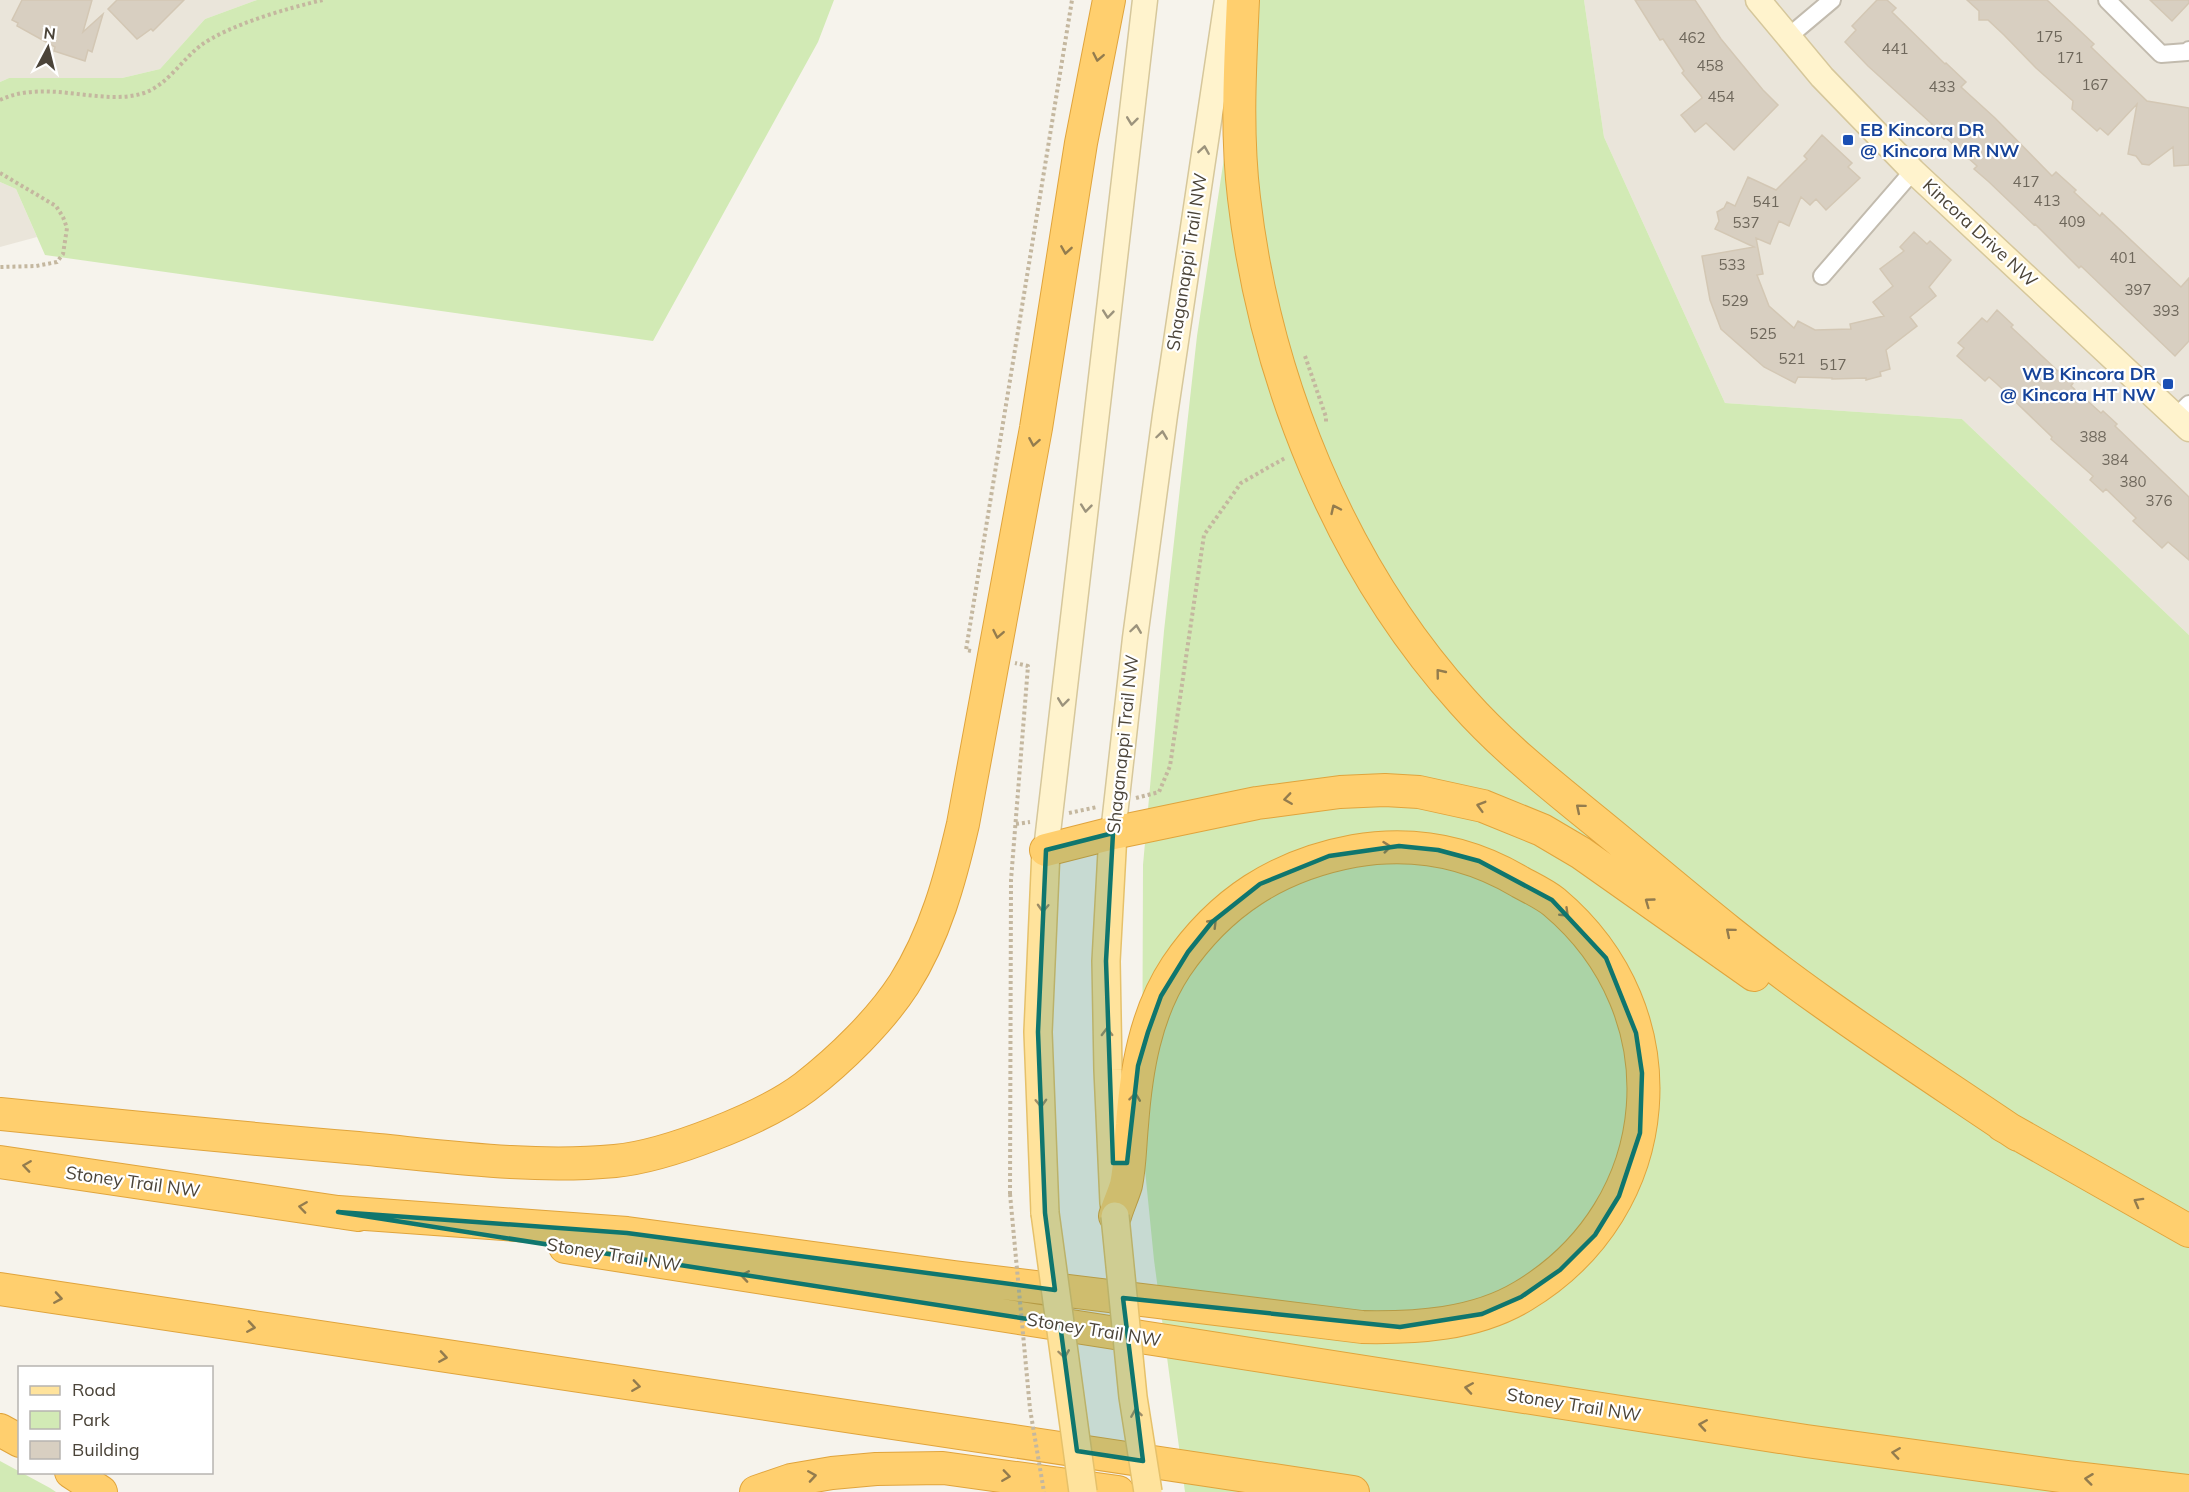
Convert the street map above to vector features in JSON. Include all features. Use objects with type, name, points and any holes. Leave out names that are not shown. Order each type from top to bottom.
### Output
[{"type":"highway","points":[[0,1114],[204,1135],[479,1159],[566,1164],[619,1161],[674,1148],[722,1130],[763,1111],[804,1088],[872,1024],[903,985],[925,946],[948,889],[963,824],[1036,428],[1081,143],[1109,0]]},
{"type":"highway","points":[[1243,0],[1238,117],[1244,196],[1257,286],[1274,354],[1307,446],[1337,514],[1380,592],[1462,702],[1509,750],[1767,960],[1823,1002],[2018,1135]]},
{"type":"highway","points":[[1046,850],[1113,833],[1257,803],[1340,792],[1385,790],[1419,792],[1484,806],[1542,830],[1581,853],[1690,931],[1830,1026],[2189,1231]]},
{"type":"highway","points":[[338,1212],[627,1233],[977,1280],[1351,1326],[1400,1328],[1442,1323],[1482,1314],[1521,1297],[1560,1270],[1595,1235],[1619,1196],[1632,1165],[1643,1108],[1642,1073],[1636,1033],[1622,991],[1606,958],[1580,927],[1552,900],[1479,861],[1438,850],[1399,846],[1329,856],[1288,870],[1260,884],[1212,922],[1175,969],[1161,996],[1138,1066],[1126,1184],[1114,1216]]},
{"type":"highway","name":"Stoney Trail NW","points":[[0,1162],[338,1212],[1806,1441],[2189,1491]]},
{"type":"highway","points":[[0,1289],[1353,1492]]},
{"type":"highway","points":[[0,1430],[18,1440]]},
{"type":"highway","points":[[756,1492],[791,1480],[832,1473],[876,1469],[943,1468],[1119,1492]]},
{"type":"highway","points":[[73,1474],[100,1492]]},
{"type":"main road","points":[[1083,1492],[1044,1213],[1038,1032],[1049,818],[1145,0]]},
{"type":"main road","name":"Shaganappi Trail NW","points":[[1148,1492],[1133,1397],[1114,1216],[1106,961],[1113,833],[1135,638],[1163,427],[1227,0]]},
{"type":"main road","name":"Kincora Drive NW","points":[[1758,0],[1822,77],[1912,171],[2185,416]]},
{"type":"street","points":[[1788,37],[1832,0]]},
{"type":"street","points":[[2107,0],[2160,54],[2189,50]]},
{"type":"street","points":[[1822,276],[1912,171]]},
{"type":"path","points":[[0,100],[28,92],[130,96],[146,92],[164,80],[183,60],[213,38],[270,15],[323,0]]},
{"type":"path","points":[[0,173],[56,207],[67,228],[63,254],[57,262],[36,266],[0,267]]},
{"type":"path","points":[[1016,824],[1159,792],[1170,766],[1204,535],[1241,483],[1307,446],[1324,442],[1326,417],[1304,353]]},
{"type":"path","points":[[1010,1194],[1030,1409],[1044,1492]]},
{"type":"highlighted area","points":[[1113,833],[1106,961],[1113,1163],[1127,1163],[1138,1066],[1161,996],[1188,952],[1212,922],[1260,884],[1329,856],[1365,849],[1399,846],[1438,850],[1479,861],[1552,900],[1606,958],[1636,1033],[1642,1073],[1640,1133],[1619,1196],[1595,1235],[1560,1270],[1521,1297],[1482,1314],[1400,1327],[1123,1298],[1143,1461],[1077,1451],[1060,1324],[338,1212],[627,1233],[1055,1290],[1045,1213],[1038,1032],[1046,850]]},
{"type":"shaded area","points":[[0,0],[257,0],[205,19],[160,69],[122,78],[9,78],[0,82]]},
{"type":"shaded area","points":[[1584,0],[2189,0],[2189,635],[1962,419],[1725,403],[1604,137]]},
{"type":"shaded area","points":[[0,182],[16,189],[37,237],[0,247]]},
{"type":"green space","points":[[257,0],[834,0],[818,42],[653,341],[45,255],[16,189],[0,182],[0,82],[9,78],[122,78],[160,69],[205,19]]},
{"type":"green space","points":[[1248,0],[1584,0],[1604,137],[1725,403],[1962,419],[2189,635],[2189,1492],[1185,1492],[1154,1260],[1142,1140],[1143,865],[1164,631],[1197,336]]},
{"type":"green space","points":[[0,1461],[18,1471],[18,1474],[24,1474],[56,1492],[0,1492]]},
{"type":"building","points":[[22,0],[92,0],[83,32],[103,14],[92,52],[88,50],[85,61],[54,51],[55,47],[17,26],[18,23],[12,20]]},
{"type":"building","points":[[117,0],[184,0],[153,31],[151,29],[137,39],[108,9]]},
{"type":"building","points":[[1635,0],[1695,0],[1721,39],[1778,105],[1734,150],[1706,123],[1695,132],[1681,115],[1702,98],[1682,73],[1684,71],[1663,39],[1660,40]]},
{"type":"building","points":[[1877,0],[1887,0],[1896,8],[1892,12],[1966,82],[1961,87],[2052,176],[2056,172],[2100,216],[2102,213],[2181,287],[2189,278],[2189,341],[2175,356],[2081,266],[2079,268],[2035,224],[1974,169],[1977,166],[1930,126],[1932,124],[1845,42],[1856,30],[1852,26]]},
{"type":"building","points":[[1967,0],[2047,0],[2094,44],[2091,47],[2147,101],[2189,108],[2189,165],[2174,166],[2173,147],[2149,165],[2142,164],[2136,156],[2128,154],[2137,104],[2108,135],[2100,128],[2097,131],[2072,109],[2073,101],[2004,35],[1988,20],[1979,20],[1979,11]]},
{"type":"building","points":[[2150,0],[2189,0],[2189,3],[2172,21]]},
{"type":"building","points":[[1822,135],[1852,163],[1848,167],[1860,178],[1826,210],[1816,199],[1810,205],[1801,197],[1789,226],[1779,221],[1770,244],[1756,238],[1763,274],[1757,275],[1769,306],[1794,328],[1798,321],[1815,330],[1851,329],[1850,324],[1884,316],[1873,302],[1893,286],[1880,269],[1904,251],[1900,247],[1914,232],[1927,244],[1930,241],[1951,260],[1929,287],[1936,296],[1910,317],[1917,326],[1886,350],[1890,369],[1880,372],[1881,376],[1866,380],[1866,378],[1798,377],[1795,383],[1764,367],[1721,329],[1710,300],[1702,256],[1754,247],[1715,229],[1719,221],[1717,212],[1724,208],[1727,202],[1735,206],[1748,177],[1776,190],[1807,159],[1804,156]]},
{"type":"building","points":[[1997,310],[2013,325],[2011,327],[2073,383],[2071,386],[2117,424],[2115,426],[2189,497],[2189,560],[2168,542],[2162,548],[2133,521],[2136,518],[2106,489],[2103,492],[2090,480],[2093,476],[2051,439],[2052,437],[1997,384],[1989,377],[1985,381],[1957,356],[1964,348],[1958,343],[1982,318],[1987,322]]},
{"type":"place","name":"EB Kincora DR @ Kincora MR NW","points":[[1848,140]]},
{"type":"place","name":"WB Kincora DR @ Kincora HT NW","points":[[2168,384]]}]
